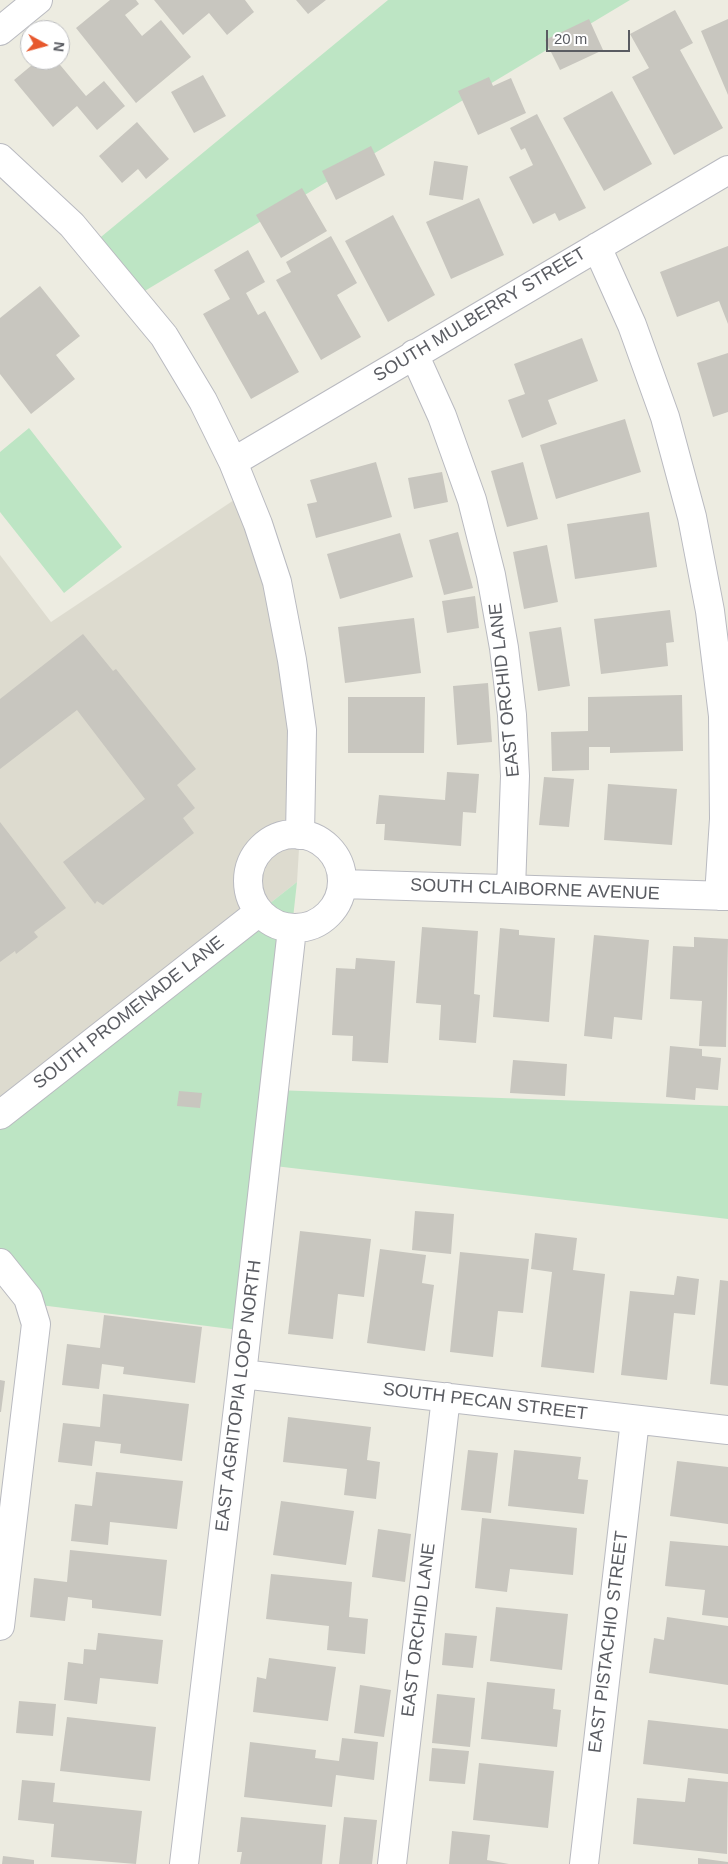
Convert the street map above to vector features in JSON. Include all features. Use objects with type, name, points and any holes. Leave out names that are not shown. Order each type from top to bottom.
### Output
[{"type":"street","points":[[0,31],[38,0]]},
{"type":"street","points":[[0,158],[72,224],[164,336],[203,401],[234,462],[258,524],[276,582],[292,660],[302,730],[300,834]]},
{"type":"street","name":"SOUTH MULBERRY STREET","points":[[234,462],[728,170]]},
{"type":"street","points":[[596,247],[632,325],[664,417],[692,517],[710,611],[723,716],[724,896]]},
{"type":"street","name":"EAST ORCHID LANE","points":[[414,354],[442,416],[472,500],[495,594],[506,657],[515,776],[515,828],[511,889]]},
{"type":"street","points":[[300,834],[314,838],[326,846],[335,857],[340,870],[342,884],[335,905],[320,921],[307,927],[292,928],[280,926],[259,912],[251,898],[248,882],[250,866],[258,852],[269,842],[284,835],[300,834]]},
{"type":"street","name":"SOUTH CLAIBORNE AVENUE","points":[[342,884],[724,896]]},
{"type":"street","name":"SOUTH PROMENADE LANE","points":[[0,1115],[259,912]]},
{"type":"street","name":"EAST AGRITOPIA LOOP NORTH","points":[[184,1864],[292,928]]},
{"type":"street","points":[[0,1263],[28,1298],[36,1324],[0,1626]]},
{"type":"street","name":"SOUTH PECAN STREET","points":[[242,1374],[728,1430]]},
{"type":"street","name":"EAST ORCHID LANE","points":[[392,1864],[446,1396]]},
{"type":"street","name":"EAST PISTACHIO STREET","points":[[584,1864],[635,1420]]},
{"type":"shaded area","points":[[246,492],[303,782],[297,882],[0,1115],[0,555],[51,622]]},
{"type":"green space","points":[[388,0],[630,0],[133,298],[90,246]]},
{"type":"green space","points":[[29,428],[122,547],[64,593],[0,512],[0,452]]},
{"type":"green space","points":[[297,882],[274,1090],[728,1106],[728,1219],[266,1165],[247,1331],[32,1304],[0,1263],[0,1115]]},
{"type":"building","points":[[110,0],[136,0],[139,4],[125,15],[142,36],[161,20],[191,57],[136,103],[76,28]]},
{"type":"building","points":[[154,0],[245,0],[254,12],[227,35],[209,13],[183,35]]},
{"type":"building","points":[[296,0],[326,0],[308,14]]},
{"type":"building","points":[[675,10],[693,43],[680,50],[723,128],[674,155],[632,77],[649,68],[630,34]]},
{"type":"building","points":[[589,19],[603,50],[560,70],[545,40]]},
{"type":"building","points":[[728,19],[728,95],[701,31]]},
{"type":"building","points":[[26,70],[64,70],[86,96],[104,81],[125,106],[97,130],[77,106],[53,127],[14,80]]},
{"type":"building","points":[[203,75],[226,116],[194,133],[171,92]]},
{"type":"building","points":[[489,77],[493,86],[511,78],[526,113],[478,135],[458,91]]},
{"type":"building","points":[[612,91],[652,164],[604,191],[563,118]]},
{"type":"building","points":[[537,114],[586,208],[559,221],[555,213],[533,224],[509,177],[533,165],[525,148],[521,150],[510,128]]},
{"type":"building","points":[[137,122],[169,159],[146,179],[138,169],[122,183],[99,156]]},
{"type":"building","points":[[371,146],[385,175],[336,200],[322,171]]},
{"type":"building","points":[[434,161],[468,166],[463,200],[429,195]]},
{"type":"building","points":[[302,188],[327,231],[281,258],[256,215]]},
{"type":"building","points":[[479,198],[504,255],[451,279],[426,222]]},
{"type":"building","points":[[393,215],[435,295],[388,322],[345,241]]},
{"type":"building","points":[[331,236],[357,283],[337,295],[361,337],[321,360],[276,280],[291,272],[286,262]]},
{"type":"building","points":[[728,246],[728,324],[719,301],[677,317],[660,272]]},
{"type":"building","points":[[248,250],[265,282],[246,293],[258,315],[265,311],[299,372],[251,399],[203,314],[230,299],[214,270]]},
{"type":"building","points":[[40,286],[80,336],[56,355],[75,379],[31,414],[0,374],[0,318]]},
{"type":"building","points":[[582,338],[598,381],[548,400],[557,424],[522,438],[508,400],[525,394],[514,364]]},
{"type":"building","points":[[728,353],[728,412],[713,417],[697,363]]},
{"type":"building","points":[[625,419],[641,472],[556,499],[540,445]]},
{"type":"building","points":[[376,462],[392,517],[316,538],[307,504],[317,502],[310,480]]},
{"type":"building","points":[[523,462],[538,519],[507,527],[491,471]]},
{"type":"building","points":[[442,472],[448,502],[414,509],[408,478]]},
{"type":"building","points":[[649,512],[657,567],[575,579],[567,524]]},
{"type":"building","points":[[458,532],[473,588],[444,595],[429,540]]},
{"type":"building","points":[[400,533],[413,577],[340,599],[327,554]]},
{"type":"building","points":[[547,545],[558,602],[524,609],[513,552]]},
{"type":"building","points":[[475,596],[479,628],[447,633],[442,601]]},
{"type":"building","points":[[670,610],[674,642],[666,643],[668,666],[601,674],[594,619]]},
{"type":"building","points":[[414,618],[421,673],[345,683],[338,627]]},
{"type":"building","points":[[561,627],[570,686],[538,691],[529,632]]},
{"type":"building","points":[[83,634],[113,671],[116,669],[196,769],[177,785],[195,808],[183,818],[194,833],[103,905],[97,901],[95,904],[63,862],[145,799],[77,710],[0,769],[0,699]]},
{"type":"building","points":[[488,683],[492,742],[457,745],[453,686]]},
{"type":"building","points":[[682,695],[683,751],[610,753],[610,747],[589,747],[589,770],[552,771],[551,732],[588,731],[588,697]]},
{"type":"building","points":[[348,697],[425,697],[424,753],[348,753]]},
{"type":"building","points":[[447,772],[479,774],[476,813],[463,812],[461,846],[384,840],[385,824],[376,824],[379,795],[445,800]]},
{"type":"building","points":[[544,777],[574,779],[569,827],[539,825]]},
{"type":"building","points":[[608,784],[677,789],[672,845],[604,840]]},
{"type":"building","points":[[0,822],[66,908],[34,932],[38,937],[16,954],[15,951],[0,962]]},
{"type":"building","points":[[422,927],[478,931],[474,994],[480,995],[476,1043],[439,1040],[441,1005],[416,1003]]},
{"type":"building","points":[[500,928],[519,930],[519,935],[555,938],[549,1022],[493,1017]]},
{"type":"building","points":[[594,935],[649,940],[642,1020],[614,1017],[612,1039],[584,1036]]},
{"type":"building","points":[[694,937],[728,939],[726,1047],[699,1046],[702,1001],[670,999],[673,946],[694,947]]},
{"type":"building","points":[[356,958],[395,961],[388,1063],[352,1061],[353,1036],[332,1035],[336,968],[355,969]]},
{"type":"building","points":[[670,1046],[702,1049],[702,1056],[721,1058],[718,1090],[696,1088],[695,1100],[666,1097]]},
{"type":"building","points":[[513,1060],[567,1064],[565,1096],[510,1093]]},
{"type":"building","points":[[179,1091],[202,1093],[200,1108],[177,1106]]},
{"type":"building","points":[[415,1211],[454,1214],[451,1254],[412,1250]]},
{"type":"building","points":[[300,1231],[371,1239],[364,1297],[338,1294],[333,1339],[288,1334]]},
{"type":"building","points":[[535,1233],[577,1238],[573,1270],[605,1274],[594,1373],[541,1367],[552,1272],[531,1269]]},
{"type":"building","points":[[380,1249],[426,1255],[422,1283],[434,1285],[425,1351],[367,1343]]},
{"type":"building","points":[[460,1252],[529,1259],[523,1313],[498,1311],[493,1357],[450,1352]]},
{"type":"building","points":[[677,1276],[699,1279],[695,1315],[674,1313],[667,1380],[621,1375],[630,1291],[674,1295]]},
{"type":"building","points":[[720,1280],[728,1281],[728,1386],[710,1384]]},
{"type":"building","points":[[104,1315],[202,1327],[195,1383],[123,1374],[124,1367],[102,1364],[99,1389],[62,1385],[67,1344],[100,1348]]},
{"type":"building","points":[[0,1380],[5,1381],[1,1412],[0,1412]]},
{"type":"building","points":[[103,1394],[189,1404],[182,1461],[120,1453],[121,1444],[95,1441],[92,1466],[58,1462],[63,1423],[100,1427]]},
{"type":"building","points":[[288,1417],[371,1427],[367,1460],[380,1462],[376,1499],[344,1495],[347,1469],[283,1462]]},
{"type":"building","points":[[468,1450],[498,1453],[491,1513],[461,1510]]},
{"type":"building","points":[[514,1450],[581,1457],[578,1479],[588,1480],[584,1514],[508,1506]]},
{"type":"building","points":[[677,1461],[728,1467],[728,1524],[670,1516]]},
{"type":"building","points":[[96,1472],[183,1481],[177,1529],[110,1522],[108,1545],[71,1541],[75,1504],[92,1506]]},
{"type":"building","points":[[281,1501],[354,1511],[346,1565],[273,1555]]},
{"type":"building","points":[[482,1518],[577,1528],[573,1575],[510,1569],[507,1592],[475,1588]]},
{"type":"building","points":[[378,1529],[411,1534],[405,1582],[372,1577]]},
{"type":"building","points":[[670,1541],[728,1546],[728,1618],[702,1615],[705,1590],[665,1586]]},
{"type":"building","points":[[70,1550],[167,1560],[161,1616],[92,1608],[92,1600],[68,1597],[65,1621],[30,1617],[34,1578],[67,1582]]},
{"type":"building","points":[[271,1574],[352,1582],[349,1617],[368,1619],[365,1654],[327,1650],[329,1626],[266,1619]]},
{"type":"building","points":[[496,1607],[568,1614],[562,1670],[490,1661]]},
{"type":"building","points":[[667,1617],[728,1626],[728,1685],[649,1673],[654,1638],[664,1640]]},
{"type":"building","points":[[98,1633],[163,1640],[158,1684],[100,1678],[97,1704],[64,1700],[68,1662],[83,1664],[84,1649],[96,1650]]},
{"type":"building","points":[[445,1633],[477,1636],[473,1668],[442,1665]]},
{"type":"building","points":[[269,1658],[336,1667],[328,1721],[253,1712],[257,1677],[266,1679]]},
{"type":"building","points":[[487,1682],[555,1689],[553,1709],[561,1710],[557,1747],[481,1739]]},
{"type":"building","points":[[360,1685],[391,1690],[384,1737],[354,1733]]},
{"type":"building","points":[[437,1694],[475,1698],[470,1747],[432,1743]]},
{"type":"building","points":[[19,1701],[56,1704],[53,1736],[16,1733]]},
{"type":"building","points":[[67,1717],[156,1727],[150,1781],[60,1771]]},
{"type":"building","points":[[648,1720],[728,1729],[728,1774],[643,1764]]},
{"type":"building","points":[[342,1738],[378,1742],[374,1780],[336,1775],[332,1807],[244,1797],[250,1742],[316,1750],[315,1758],[339,1761]]},
{"type":"building","points":[[432,1748],[469,1751],[465,1784],[429,1781]]},
{"type":"building","points":[[479,1763],[554,1771],[548,1828],[473,1820]]},
{"type":"building","points":[[688,1778],[728,1782],[727,1854],[633,1844],[637,1798],[685,1802]]},
{"type":"building","points":[[22,1780],[55,1783],[53,1802],[142,1811],[136,1864],[51,1857],[54,1824],[18,1820]]},
{"type":"building","points":[[241,1817],[326,1825],[322,1864],[240,1864],[242,1852],[237,1852]]},
{"type":"building","points":[[344,1817],[377,1820],[372,1864],[339,1864]]},
{"type":"building","points":[[452,1831],[490,1835],[487,1860],[509,1864],[449,1864]]},
{"type":"building","points":[[3,1856],[34,1860],[34,1864],[2,1864]]},
{"type":"building","points":[[698,1858],[728,1862],[728,1864],[698,1864]]}]
